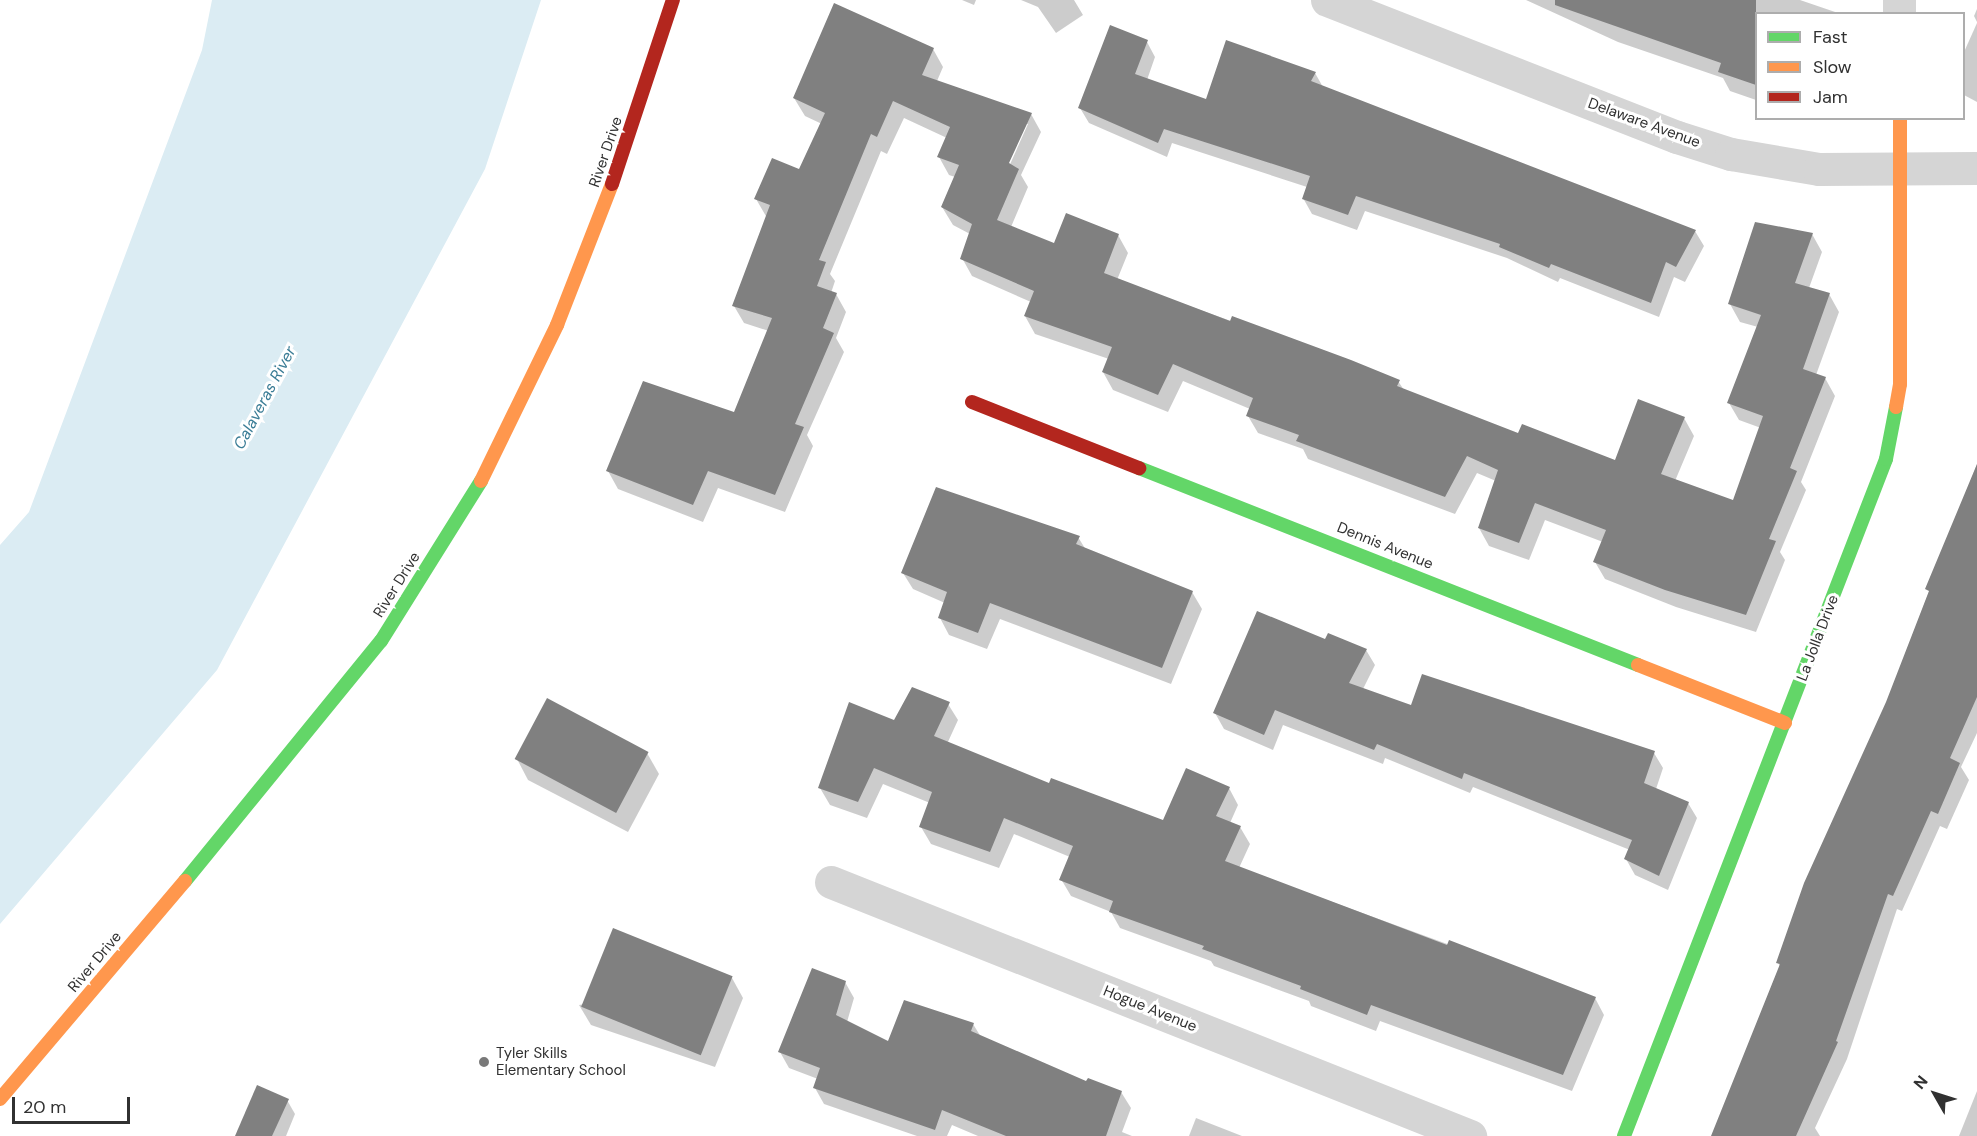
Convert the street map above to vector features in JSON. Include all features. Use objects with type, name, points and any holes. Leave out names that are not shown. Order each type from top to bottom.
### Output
[{"type":"street","name":"River Drive","points":[[0,1099],[269,783],[381,641],[472,499],[557,325],[605,205],[673,0]]},
{"type":"street","name":"Delaware Avenue","points":[[1327,0],[1677,137],[1731,154],[1819,169],[1977,168]]},
{"type":"street","name":"La Jolla Drive","points":[[1624,1136],[1886,459],[1900,384],[1900,120]]},
{"type":"street","name":"Dennis Avenue","points":[[972,402],[1785,723]]},
{"type":"street","name":"Hogue Avenue","points":[[831,882],[1470,1136]]},
{"type":"water","name":"Calaveras River","points":[[212,0],[541,0],[485,169],[217,670],[0,924],[0,545],[29,512],[202,50]]},
{"type":"building","points":[[1555,0],[1756,0],[1755,85],[1718,72],[1721,63],[1555,5]]},
{"type":"building","points":[[834,3],[934,48],[922,75],[1032,113],[1009,163],[1019,169],[997,220],[1054,243],[1066,213],[1119,234],[1104,273],[1230,321],[1232,316],[1351,360],[1400,380],[1397,386],[1518,433],[1522,424],[1615,460],[1638,399],[1685,417],[1661,474],[1733,500],[1763,416],[1727,403],[1761,315],[1728,304],[1755,222],[1813,233],[1795,283],[1830,293],[1803,369],[1826,377],[1790,468],[1797,471],[1769,539],[1776,541],[1746,615],[1665,590],[1593,562],[1606,530],[1535,503],[1519,543],[1478,528],[1498,470],[1467,456],[1445,497],[1296,441],[1299,435],[1246,416],[1253,398],[1173,364],[1158,395],[1102,372],[1112,347],[1024,316],[1034,291],[960,259],[972,224],[941,207],[959,165],[937,157],[950,127],[893,101],[877,137],[871,134],[819,260],[826,262],[817,286],[837,293],[823,328],[834,333],[795,424],[804,427],[775,495],[708,471],[693,505],[606,471],[643,381],[734,412],[772,318],[732,306],[770,205],[754,199],[772,158],[799,169],[825,113],[793,98]]},
{"type":"building","points":[[1110,25],[1148,40],[1135,74],[1206,99],[1226,40],[1316,72],[1311,81],[1696,230],[1676,267],[1666,262],[1651,303],[1551,264],[1549,268],[1499,247],[1500,244],[1356,196],[1348,215],[1302,199],[1310,176],[1164,129],[1158,143],[1078,108]]},
{"type":"building","points":[[1977,464],[1977,697],[1950,758],[1960,763],[1938,814],[1931,811],[1893,896],[1888,894],[1836,1041],[1838,1042],[1796,1136],[1711,1136],[1780,964],[1776,963],[1804,883],[1886,702],[1929,591],[1925,589]]},
{"type":"building","points":[[936,487],[1080,536],[1076,544],[1193,591],[1162,668],[990,603],[978,633],[938,618],[947,592],[901,573]]},
{"type":"building","points":[[1257,611],[1325,639],[1328,633],[1367,649],[1349,683],[1411,705],[1422,674],[1655,751],[1644,783],[1689,802],[1659,876],[1624,859],[1632,840],[1464,773],[1462,779],[1377,744],[1374,750],[1275,710],[1264,735],[1213,713]]},
{"type":"building","points":[[912,687],[950,702],[934,736],[1049,783],[1051,778],[1163,820],[1186,768],[1230,787],[1216,816],[1241,826],[1225,861],[1447,945],[1449,940],[1596,997],[1563,1075],[1371,1005],[1367,1015],[1300,989],[1301,986],[1202,949],[1204,946],[1109,912],[1113,901],[1059,880],[1073,846],[1004,818],[990,852],[919,827],[932,792],[874,768],[858,802],[818,788],[849,702],[894,720]]},
{"type":"building","points":[[547,698],[649,752],[616,813],[515,759]]},
{"type":"building","points":[[613,928],[733,976],[701,1055],[581,1007]]},
{"type":"building","points":[[812,968],[846,981],[836,1015],[888,1041],[904,1000],[974,1023],[971,1031],[1086,1081],[1088,1078],[1122,1091],[1106,1136],[1006,1136],[942,1110],[935,1130],[813,1088],[820,1068],[778,1052]]},
{"type":"building","points":[[257,1085],[289,1099],[272,1136],[235,1136]]},
{"type":"traffic: fast","points":[[1624,1136],[1886,459],[1896,407]]},
{"type":"traffic: fast","points":[[1139,468],[1638,665]]},
{"type":"traffic: fast","points":[[185,881],[381,641],[481,481]]},
{"type":"traffic: slow","points":[[1896,407],[1900,384],[1900,120]]},
{"type":"traffic: slow","points":[[481,481],[557,325],[612,184]]},
{"type":"traffic: slow","points":[[1638,665],[1785,723]]},
{"type":"traffic: slow","points":[[0,1099],[185,881]]},
{"type":"traffic: jam","points":[[612,184],[673,0]]},
{"type":"traffic: jam","points":[[972,402],[1139,468]]},
{"type":"place","name":"Tyler Skills Elementary School","points":[[484,1062]]}]
